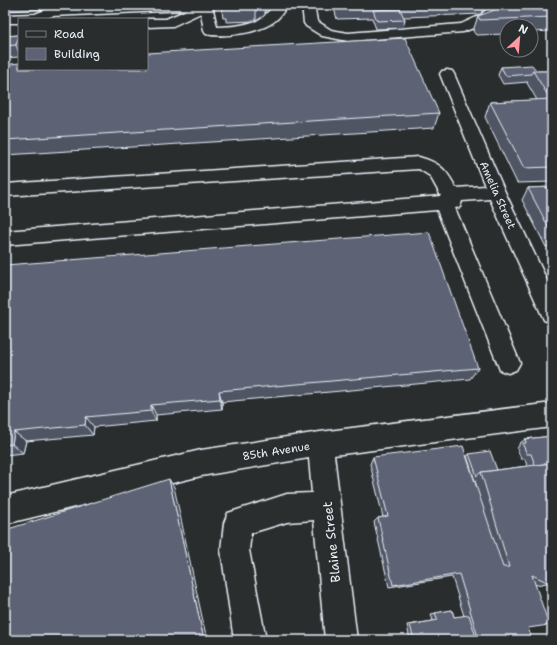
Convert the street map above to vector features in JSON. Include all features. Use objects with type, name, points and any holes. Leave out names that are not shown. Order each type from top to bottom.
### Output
[{"type":"street","points":[[206,5],[211,31],[247,28],[264,23],[271,18],[281,5]]},
{"type":"street","points":[[39,18],[50,12],[206,5]]},
{"type":"street","points":[[148,23],[168,23],[206,5]]},
{"type":"street","points":[[308,5],[311,23],[327,33],[348,37],[463,28],[486,18],[498,5]]},
{"type":"street","points":[[5,19],[18,19]]},
{"type":"street","points":[[5,27],[18,27]]},
{"type":"street","name":"Amelia Street","points":[[447,74],[496,192],[552,314]]},
{"type":"street","points":[[5,190],[419,163],[429,165],[436,170],[508,363]]},
{"type":"street","points":[[5,238],[447,199],[496,192]]},
{"type":"street","name":"85th Avenue","points":[[5,510],[201,463],[320,444],[552,415]]},
{"type":"street","name":"Blaine Street","points":[[320,444],[341,640]]},
{"type":"street","points":[[250,640],[235,550],[238,523],[287,508],[327,506]]},
{"type":"building","points":[[225,5],[257,5],[225,7]]},
{"type":"building","points":[[501,5],[552,5],[552,17],[499,18],[499,19],[480,20],[478,16],[492,11]]},
{"type":"building","points":[[400,9],[405,20],[377,21],[373,10]]},
{"type":"building","points":[[18,35],[16,45],[5,46],[5,36]]},
{"type":"building","points":[[405,38],[439,113],[5,140],[5,65],[18,63],[18,70],[148,70],[148,53]]},
{"type":"building","points":[[532,65],[537,71],[533,71],[531,74],[506,76],[501,67]]},
{"type":"building","points":[[533,71],[552,71],[552,99],[550,99]]},
{"type":"building","points":[[552,99],[552,167],[524,168],[490,102]]},
{"type":"building","points":[[552,187],[552,234],[528,188]]},
{"type":"building","points":[[429,232],[478,368],[219,391],[220,399],[151,405],[151,411],[86,417],[85,425],[14,432],[12,444],[5,445],[5,265]]},
{"type":"building","points":[[552,436],[552,463],[535,465],[531,454],[527,454],[522,443],[526,443],[525,439]]},
{"type":"building","points":[[463,446],[503,567],[509,567],[481,472],[552,463],[552,581],[547,582],[532,575],[549,625],[528,628],[532,640],[479,640],[459,574],[393,585],[378,518],[388,516],[373,457]]},
{"type":"building","points":[[490,451],[497,470],[481,472],[477,476],[469,454]]},
{"type":"building","points":[[169,479],[204,640],[5,640],[5,530]]},
{"type":"building","points":[[452,610],[454,617],[469,615],[477,640],[414,640],[410,625],[438,620],[435,613]]}]
